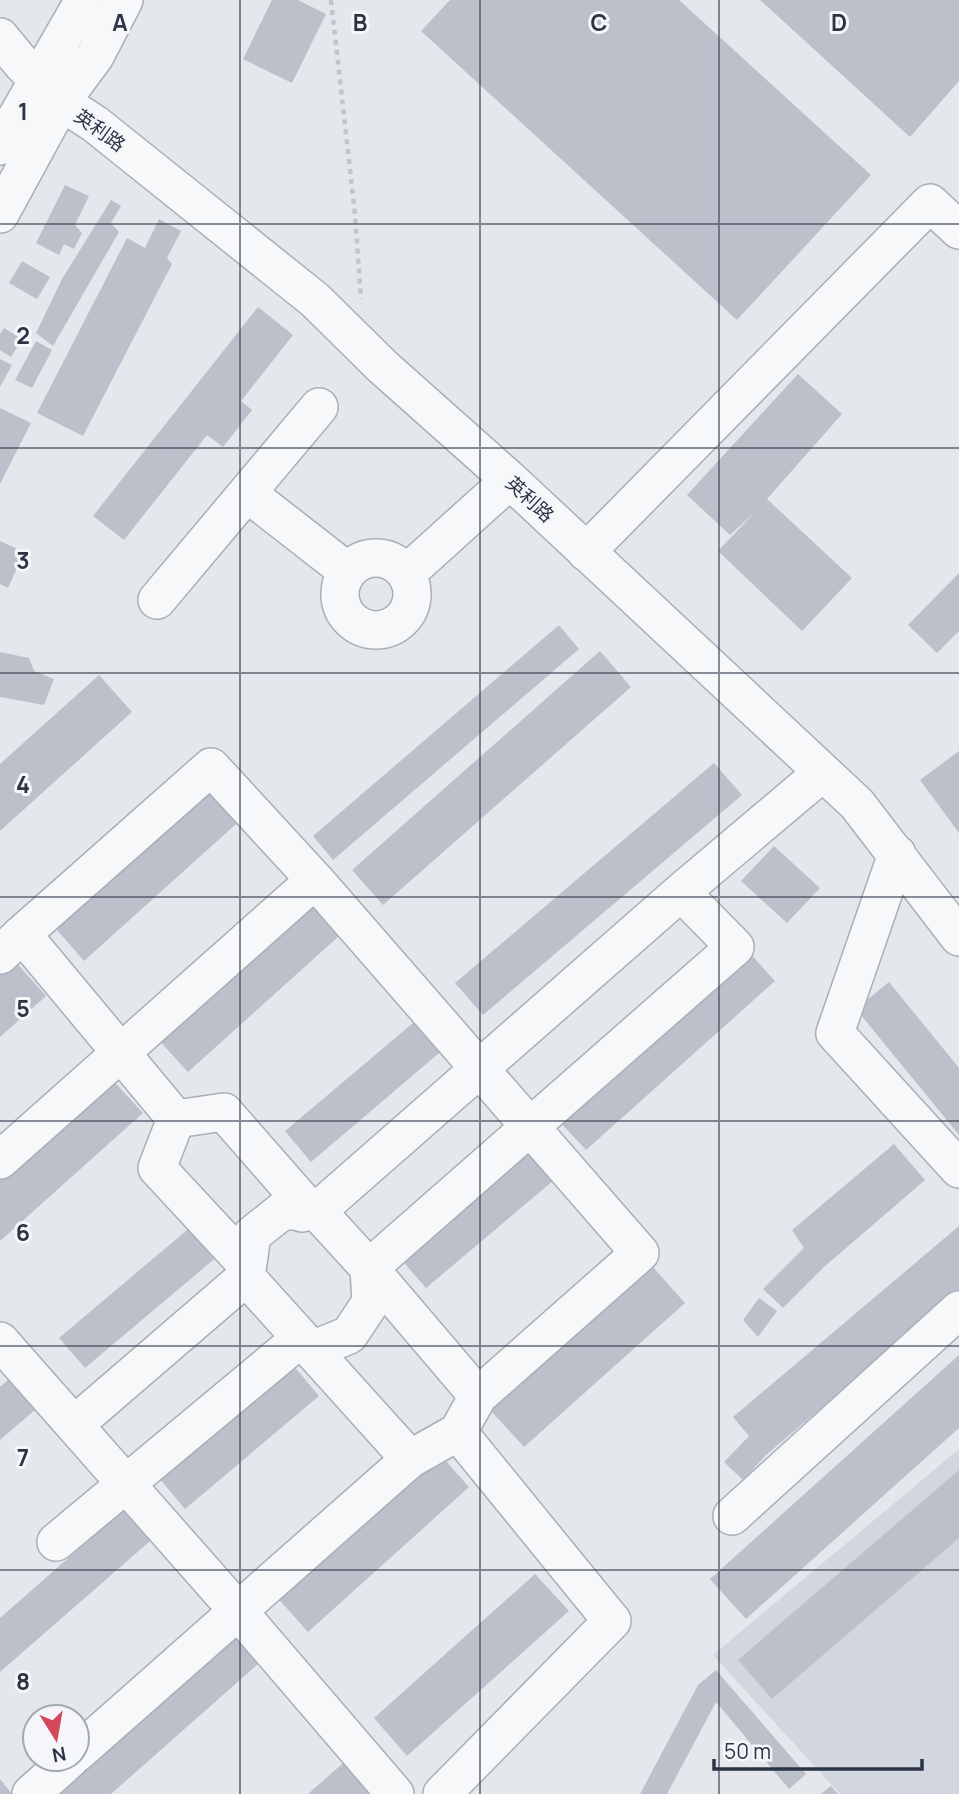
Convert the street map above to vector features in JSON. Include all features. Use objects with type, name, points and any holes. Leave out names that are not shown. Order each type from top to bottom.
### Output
[{"type":"street","points":[[0,214],[84,0]]},
{"type":"street","points":[[0,146],[50,91],[95,56],[124,0]]},
{"type":"street","name":"英利路","points":[[0,37],[23,65],[50,91],[315,300],[364,349],[510,480],[857,804],[959,937]]},
{"type":"street","points":[[586,552],[930,203],[959,230]]},
{"type":"street","points":[[157,600],[319,407]]},
{"type":"street","points":[[407,573],[510,480]]},
{"type":"street","points":[[247,493],[347,571]]},
{"type":"street","points":[[378,556],[394,561],[407,573],[413,587],[412,603],[405,617],[392,627],[376,630],[361,627],[348,618],[341,604],[340,586],[347,571],[360,560],[378,556]]},
{"type":"street","points":[[91,1741],[410,1459],[458,1432],[478,1396],[640,1253],[315,880],[211,767],[9,940],[121,1052],[176,1119]]},
{"type":"street","points":[[74,1425],[247,1271],[252,1235],[282,1211],[309,1212],[480,1069],[681,892],[822,773]]},
{"type":"street","points":[[897,854],[835,1033],[959,1169]]},
{"type":"street","points":[[0,1160],[315,880]]},
{"type":"street","points":[[369,1268],[735,947],[681,892]]},
{"type":"street","points":[[176,1119],[224,1112],[309,1212],[369,1268],[478,1396]]},
{"type":"street","points":[[176,1119],[157,1168],[247,1271],[306,1344],[410,1459]]},
{"type":"street","points":[[56,1542],[125,1483],[306,1344],[349,1335],[371,1302],[369,1268]]},
{"type":"street","points":[[732,1516],[959,1310]]},
{"type":"street","points":[[0,1341],[395,1794]]},
{"type":"street","points":[[442,1794],[612,1621],[458,1432]]},
{"type":"street","points":[[31,1794],[54,1773]]},
{"type":"path","points":[[331,0],[355,214],[364,349]]},
{"type":"shaded area","points":[[959,1449],[959,1794],[840,1794],[713,1655]]},
{"type":"building","points":[[272,0],[298,0],[326,14],[292,83],[243,59]]},
{"type":"building","points":[[450,0],[679,0],[871,175],[737,320],[421,31]]},
{"type":"building","points":[[760,0],[959,0],[959,81],[910,137]]},
{"type":"building","points":[[65,185],[89,196],[75,225],[82,233],[74,249],[64,244],[59,255],[36,243]]},
{"type":"building","points":[[111,200],[121,206],[111,223],[119,232],[53,346],[36,333],[62,279]]},
{"type":"building","points":[[159,219],[181,231],[167,258],[172,264],[83,436],[37,413],[127,238],[145,248]]},
{"type":"building","points":[[22,261],[50,277],[37,299],[9,283]]},
{"type":"building","points":[[258,307],[293,335],[241,401],[252,410],[223,447],[207,435],[124,540],[93,516]]},
{"type":"building","points":[[4,328],[22,339],[11,357],[0,350],[0,334]]},
{"type":"building","points":[[36,341],[52,350],[32,388],[15,380]]},
{"type":"building","points":[[0,359],[12,365],[0,387]]},
{"type":"building","points":[[798,374],[842,414],[767,499],[852,578],[802,631],[718,551],[756,511],[730,535],[687,495]]},
{"type":"building","points":[[0,408],[31,423],[0,484]]},
{"type":"building","points":[[0,541],[24,552],[8,588],[0,584]]},
{"type":"building","points":[[959,573],[959,631],[937,653],[908,625]]},
{"type":"building","points":[[559,625],[579,649],[333,860],[313,836]]},
{"type":"building","points":[[600,651],[631,687],[383,905],[352,870]]},
{"type":"building","points":[[0,652],[29,658],[34,671],[54,679],[44,705],[0,697]]},
{"type":"building","points":[[99,675],[132,712],[0,831],[0,764]]},
{"type":"building","points":[[959,751],[959,833],[920,780]]},
{"type":"building","points":[[714,763],[742,795],[483,1015],[455,983]]},
{"type":"building","points":[[212,779],[245,816],[84,961],[51,923]]},
{"type":"building","points":[[774,846],[820,888],[787,923],[741,881]]},
{"type":"building","points":[[315,890],[349,927],[188,1072],[154,1035]]},
{"type":"building","points":[[746,949],[775,981],[586,1150],[557,1119]]},
{"type":"building","points":[[13,959],[46,996],[0,1037],[0,971]]},
{"type":"building","points":[[889,982],[959,1068],[959,1135],[856,1009]]},
{"type":"building","points":[[419,1018],[445,1048],[311,1162],[285,1131]]},
{"type":"building","points":[[109,1076],[143,1113],[0,1241],[0,1174]]},
{"type":"building","points":[[534,1144],[560,1175],[426,1288],[399,1257]]},
{"type":"building","points":[[894,1144],[925,1180],[824,1267],[783,1308],[763,1289],[804,1248],[792,1230]]},
{"type":"building","points":[[193,1225],[219,1255],[85,1368],[59,1338]]},
{"type":"building","points":[[959,1226],[959,1291],[766,1455],[743,1480],[724,1462],[749,1436],[733,1417]]},
{"type":"building","points":[[652,1266],[685,1303],[524,1447],[491,1411]]},
{"type":"building","points":[[759,1298],[777,1311],[758,1337],[743,1320]]},
{"type":"building","points":[[959,1355],[959,1428],[746,1619],[710,1579]]},
{"type":"building","points":[[293,1365],[319,1396],[185,1509],[159,1478]]},
{"type":"building","points":[[9,1379],[36,1409],[0,1440],[0,1387]]},
{"type":"building","points":[[436,1450],[469,1487],[308,1632],[275,1595]]},
{"type":"building","points":[[959,1470],[959,1538],[772,1699],[738,1660]]},
{"type":"building","points":[[130,1504],[157,1535],[0,1672],[0,1618]]},
{"type":"building","points":[[535,1574],[569,1611],[407,1756],[374,1718]]},
{"type":"building","points":[[241,1626],[267,1656],[111,1794],[47,1794],[71,1773],[91,1773],[91,1756]]},
{"type":"building","points":[[716,1670],[806,1774],[789,1789],[716,1702],[667,1794],[640,1794],[698,1685]]},
{"type":"building","points":[[350,1757],[376,1787],[367,1794],[308,1794]]},
{"type":"building","points":[[0,1779],[12,1794],[0,1794]]},
{"type":"building","points":[[831,1786],[838,1794],[821,1794]]}]
